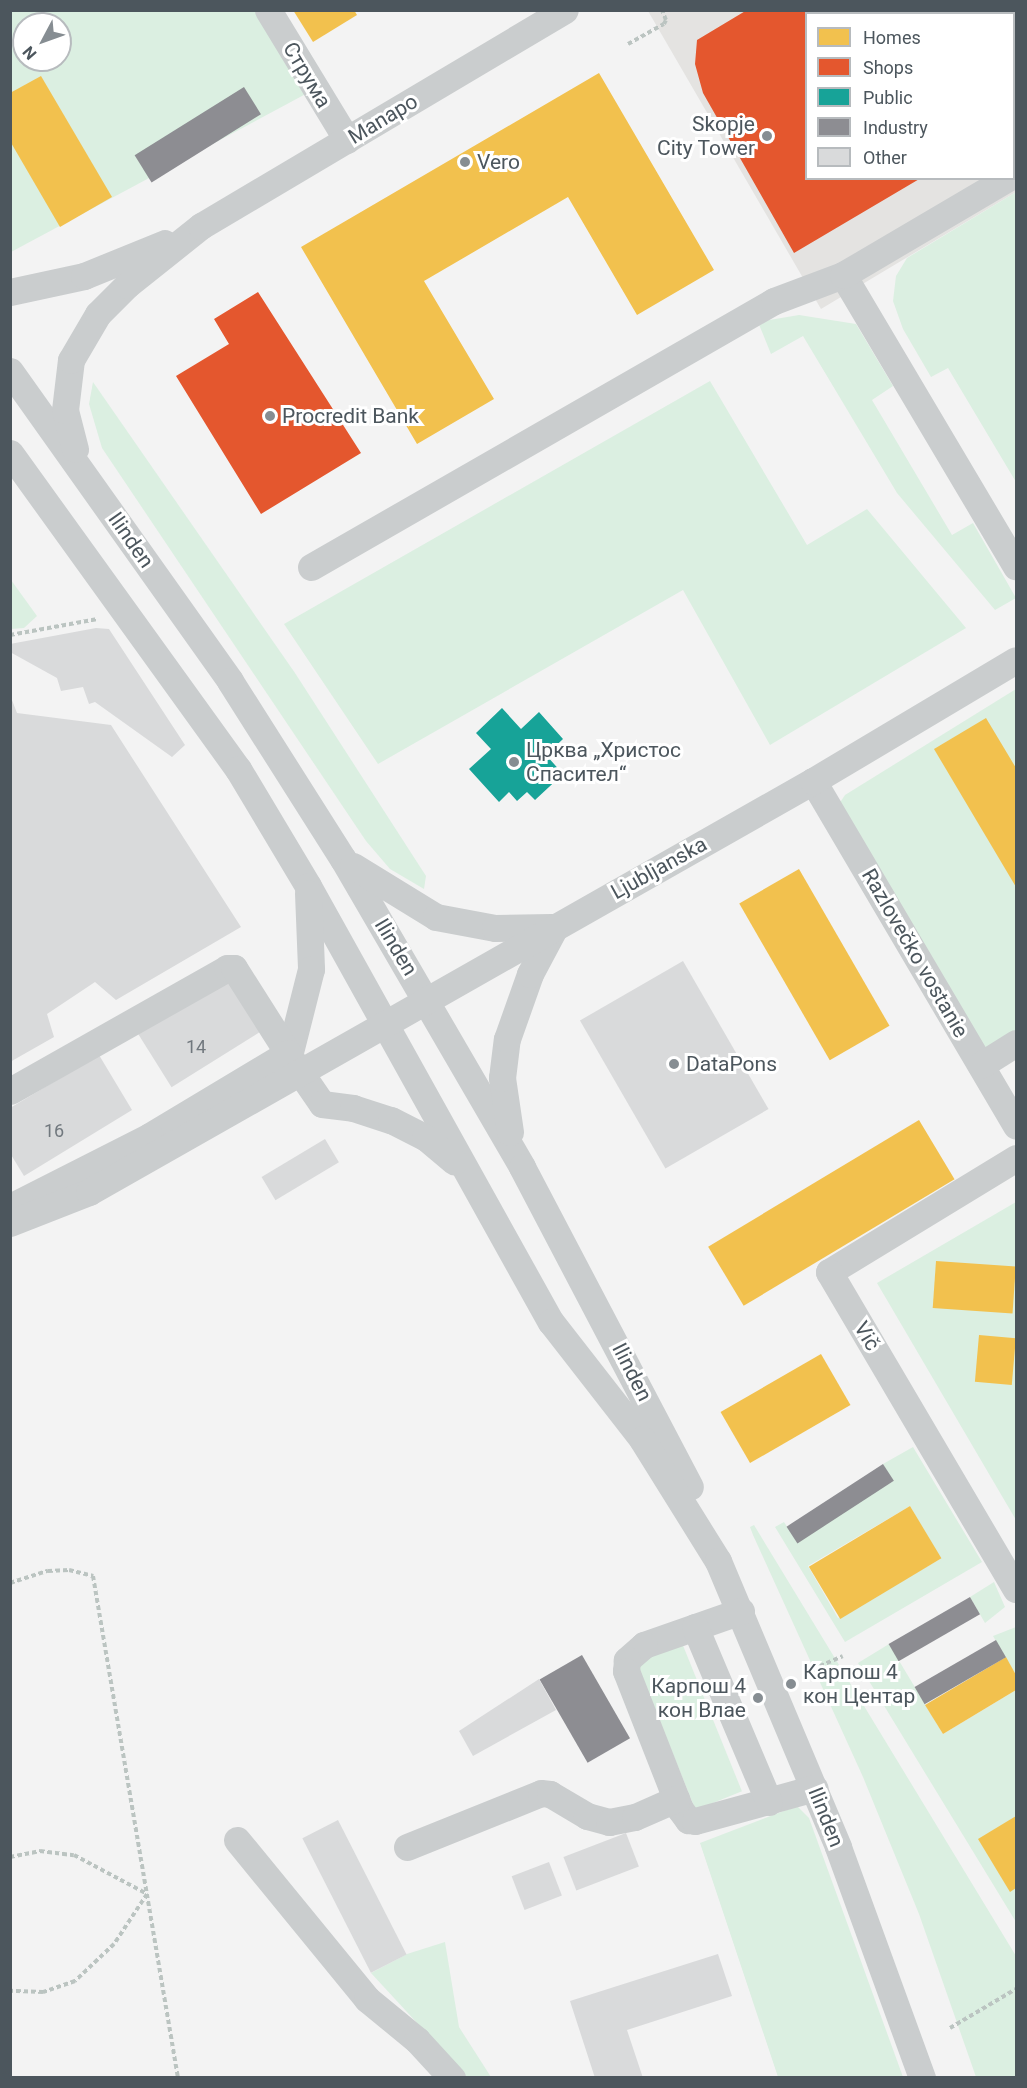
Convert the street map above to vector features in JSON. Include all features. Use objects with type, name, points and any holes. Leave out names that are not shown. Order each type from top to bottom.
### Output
[{"type":"street","name":"Струма","points":[[268,10],[347,140]]},
{"type":"street","name":"Manapo","points":[[10,292],[84,276],[201,226],[565,10]]},
{"type":"street","points":[[311,567],[774,301],[843,275],[1005,180]]},
{"type":"street","name":"Manapo","points":[[82,470],[65,411],[67,377],[79,343],[98,314],[127,285],[201,226]]},
{"type":"street","points":[[843,275],[1017,566]]},
{"type":"street","name":"Ilinden","points":[[10,371],[230,681],[343,859],[428,1000],[522,1167],[671,1446],[713,1538],[718,1561]]},
{"type":"street","name":"Ilinden","points":[[10,453],[128,612],[238,769],[308,886],[551,1322],[642,1439],[718,1561],[815,1788],[922,2078]]},
{"type":"street","name":"Ljubljanska","points":[[293,1062],[384,1024],[428,1000],[813,781],[1017,660]]},
{"type":"street","name":"Razlovečko vostanie","points":[[813,781],[1017,1126]]},
{"type":"street","points":[[343,859],[370,880],[436,917],[495,928],[555,927],[512,1019],[503,1063],[506,1113],[522,1167]]},
{"type":"street","points":[[10,1223],[90,1192],[293,1062],[311,969],[308,886]]},
{"type":"street","points":[[10,1091],[227,968],[234,968],[322,1104],[353,1108],[408,1128],[466,1172]]},
{"type":"street","points":[[981,1065],[1017,1044]]},
{"type":"street","points":[[10,1206],[293,1062]]},
{"type":"street","name":"Vič","points":[[1017,1158],[829,1272],[1017,1589]]},
{"type":"street","points":[[741,1611],[644,1646],[632,1653],[626,1671],[676,1799],[683,1815],[695,1821],[815,1788]]},
{"type":"street","points":[[695,1627],[769,1802]]},
{"type":"street","points":[[406,1847],[541,1793],[550,1794],[586,1816],[609,1822],[635,1817],[676,1799]]},
{"type":"street","points":[[237,1840],[367,1999],[417,2040],[452,2078]]},
{"type":"path","points":[[628,44],[664,24],[666,20],[662,10]]},
{"type":"path","points":[[10,635],[64,628],[128,612]]},
{"type":"path","points":[[10,1583],[48,1571],[69,1570],[93,1576],[178,2078]]},
{"type":"path","points":[[806,1672],[843,1656]]},
{"type":"path","points":[[10,1857],[40,1851],[74,1855],[147,1894]]},
{"type":"path","points":[[10,1991],[44,1992],[75,1981],[114,1944],[147,1894]]},
{"type":"path","points":[[950,2028],[1017,1989]]},
{"type":"shaded area","points":[[648,11],[1016,11],[1016,192],[821,309]]},
{"type":"green space","points":[[11,11],[268,11],[315,89],[11,252]]},
{"type":"green space","points":[[1016,192],[1016,482],[948,368],[931,377],[903,329],[893,301],[896,276],[907,258]]},
{"type":"green space","points":[[799,315],[856,324],[893,386],[872,400],[952,535],[973,523],[1016,598],[995,610],[897,493],[803,336],[771,354],[758,322]]},
{"type":"green space","points":[[710,381],[807,545],[867,509],[966,628],[770,745],[683,590],[378,764],[284,624]]},
{"type":"green space","points":[[93,382],[295,673],[426,876],[424,889],[390,869],[366,841],[102,448],[89,404]]},
{"type":"green space","points":[[11,580],[37,616],[24,628],[11,629]]},
{"type":"green space","points":[[1016,689],[1016,1043],[981,1065],[833,813],[845,795]]},
{"type":"green space","points":[[1016,1202],[1016,1520],[877,1283]]},
{"type":"green space","points":[[913,1447],[982,1562],[845,1642],[775,1527],[784,1522],[795,1539],[893,1481],[883,1464]],"holes":[[[910,1506],[940,1559],[838,1618],[808,1566]]]},
{"type":"green space","points":[[754,1525],[1016,1956],[1016,2077],[976,2077],[919,1914],[863,1777],[753,1535],[750,1527]]},
{"type":"green space","points":[[994,1582],[1005,1607],[985,1623],[970,1597]]},
{"type":"green space","points":[[1016,1627],[1016,1675],[993,1636]]},
{"type":"green space","points":[[682,1643],[742,1791],[696,1810],[636,1662]]},
{"type":"green space","points":[[889,1644],[943,1734],[1016,1690],[1016,1922],[858,1663]]},
{"type":"green space","points":[[797,1806],[809,1818],[903,2077],[778,2077],[700,1843]]},
{"type":"green space","points":[[445,1942],[459,2027],[491,2077],[467,2077],[371,1973],[407,1954]]},
{"type":"building: Homes","points":[[293,10],[354,10],[357,15],[313,42]]},
{"type":"building: Homes","points":[[599,73],[714,270],[637,315],[568,197],[424,281],[494,399],[417,444],[301,247]]},
{"type":"building: Homes","points":[[41,76],[112,197],[60,227],[10,141],[10,93]]},
{"type":"building: Homes","points":[[986,718],[1016,768],[1016,887],[934,749]]},
{"type":"building: Homes","points":[[799,869],[890,1026],[830,1060],[739,904]]},
{"type":"building: Homes","points":[[919,1120],[955,1179],[744,1306],[708,1247]]},
{"type":"building: Homes","points":[[936,1261],[1016,1267],[1013,1313],[933,1308]]},
{"type":"building: Homes","points":[[979,1335],[1016,1338],[1012,1385],[975,1382]]},
{"type":"building: Homes","points":[[821,1354],[850,1405],[750,1463],[721,1412]]},
{"type":"building: Homes","points":[[910,1506],[941,1558],[840,1619],[809,1567]]},
{"type":"building: Homes","points":[[1006,1657],[1016,1675],[1016,1690],[943,1734],[925,1705]]},
{"type":"building: Homes","points":[[1016,1816],[1016,1888],[1010,1892],[978,1839]]},
{"type":"building: Shops","name":"Skopje City Tower","points":[[747,10],[1016,10],[1016,121],[1015,12],[805,12],[805,180],[918,180],[794,253],[703,93],[695,64],[697,40]]},
{"type":"building: Shops","name":"Procredit Bank","points":[[258,292],[361,453],[261,514],[176,376],[229,344],[214,319]]},
{"type":"building: Public","name":"Црква „Христос Спасител“","points":[[502,708],[521,729],[539,712],[563,739],[546,755],[563,774],[535,800],[527,792],[517,801],[509,792],[499,802],[469,769],[491,749],[476,733]]},
{"type":"building: Industry","points":[[244,87],[261,114],[152,182],[135,155]]},
{"type":"building: Industry","points":[[883,1464],[894,1481],[797,1543],[787,1527]]},
{"type":"building: Industry","points":[[970,1597],[980,1614],[899,1661],[889,1644]]},
{"type":"building: Industry","points":[[996,1640],[1006,1657],[925,1704],[915,1687]]},
{"type":"building: Industry","points":[[582,1655],[630,1738],[588,1763],[540,1680]]},
{"type":"building: Other","points":[[96,628],[109,629],[185,745],[172,757],[95,702],[89,704],[83,687],[61,691],[57,678],[10,652],[10,644]]},
{"type":"building: Other","points":[[10,695],[17,713],[111,725],[241,927],[116,1000],[95,982],[47,1014],[54,1037],[10,1062]]},
{"type":"building: Other","name":"DataPons","points":[[683,961],[768,1109],[665,1169],[580,1021]]},
{"type":"building: Other","points":[[227,976],[261,1031],[172,1087],[137,1032]]},
{"type":"building: Other","points":[[99,1055],[132,1110],[24,1176],[10,1153],[10,1108]]},
{"type":"building: Other","points":[[325,1139],[339,1162],[275,1200],[262,1177]]},
{"type":"building: Other","points":[[539,1679],[556,1710],[473,1756],[459,1731]]},
{"type":"building: Other","points":[[338,1820],[407,1955],[371,1973],[302,1838]]},
{"type":"building: Other","points":[[626,1833],[639,1867],[576,1891],[563,1857]]},
{"type":"building: Other","points":[[549,1862],[562,1896],[525,1910],[512,1876]]},
{"type":"building: Other","points":[[718,1954],[732,1996],[627,2030],[643,2078],[595,2078],[570,2001]]},
{"type":"place","name":"Skopje City Tower","points":[[767,136]]},
{"type":"place","name":"Vero","points":[[465,162]]},
{"type":"place","name":"Procredit Bank","points":[[270,416]]},
{"type":"place","name":"Црква „Христос Спасител“","points":[[514,762]]},
{"type":"place","name":"DataPons","points":[[674,1064]]},
{"type":"place","name":"Карпош 4 кон Центар","points":[[791,1684]]},
{"type":"place","name":"Карпош 4 кон Влае","points":[[758,1698]]}]
